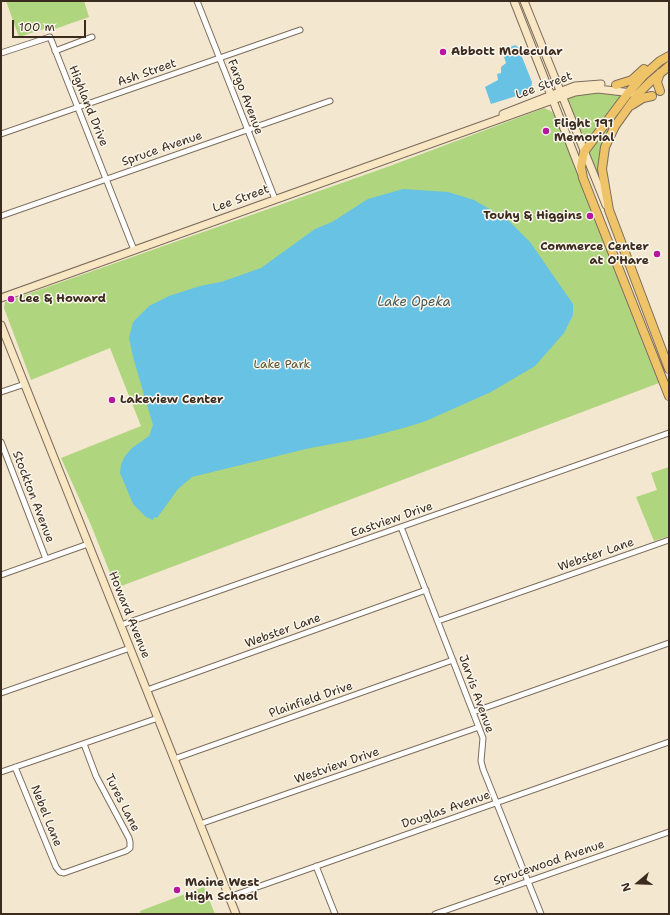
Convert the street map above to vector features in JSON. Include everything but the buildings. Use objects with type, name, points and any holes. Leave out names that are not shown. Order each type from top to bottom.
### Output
[{"type":"main road","points":[[514,1],[669,396]]},
{"type":"main road","points":[[524,1],[584,152],[609,210],[668,365]]},
{"type":"main road","points":[[609,210],[602,169],[604,154],[611,131],[627,109],[643,76],[660,61],[669,56]]},
{"type":"main road","points":[[616,85],[632,80],[653,62],[660,61]]},
{"type":"main road","points":[[583,178],[581,168],[584,152],[636,90],[669,66]]},
{"type":"main road","points":[[660,91],[657,82],[661,72]]},
{"type":"main road","points":[[555,80],[566,86],[575,86]]},
{"type":"main road","name":"Lee Street","points":[[561,95],[575,86],[593,84],[616,85],[636,90]]},
{"type":"main road","name":"Lee Street","points":[[1,298],[489,122],[506,113],[581,90],[636,90]]},
{"type":"main road","points":[[627,109],[643,98],[652,96]]},
{"type":"main road","name":"Howard Avenue","points":[[1,325],[236,914]]},
{"type":"street","name":"Fargo Avenue","points":[[197,1],[275,200]]},
{"type":"street","name":"Ash Street","points":[[1,134],[300,30]]},
{"type":"street","name":"Highland Drive","points":[[1,53],[50,37],[134,250]]},
{"type":"street","points":[[55,51],[92,37]]},
{"type":"street","name":"Spruce Avenue","points":[[1,216],[330,101]]},
{"type":"street","points":[[1,392],[25,384]]},
{"type":"street","name":"Eastview Drive","points":[[121,626],[669,433]]},
{"type":"street","name":"Stockton Avenue","points":[[1,442],[46,559]]},
{"type":"street","name":"Jarvis Avenue","points":[[401,527],[484,738],[481,761],[496,803],[541,914]]},
{"type":"street","name":"Webster Lane","points":[[438,621],[669,540]]},
{"type":"street","points":[[1,575],[88,544]]},
{"type":"street","name":"Webster Lane","points":[[147,690],[426,590]]},
{"type":"street","points":[[473,712],[669,644]]},
{"type":"street","points":[[1,693],[130,648]]},
{"type":"street","name":"Plainfield Drive","points":[[174,759],[453,660]]},
{"type":"street","points":[[1,772],[158,718]]},
{"type":"street","name":"Westview Drive","points":[[200,824],[480,728]]},
{"type":"street","name":"Douglas Avenue","points":[[229,897],[669,742]]},
{"type":"street","name":"Tures Lane","points":[[60,872],[64,873],[120,854],[130,848],[129,838],[96,776],[84,744]]},
{"type":"street","name":"Nebel Lane","points":[[15,767],[56,867],[60,872]]},
{"type":"street","name":"Sprucewood Avenue","points":[[435,914],[669,832]]},
{"type":"street","points":[[316,866],[335,914]]},
{"type":"green space","points":[[6,1],[84,1],[89,17],[55,29],[53,26],[19,37]]},
{"type":"green space","points":[[597,91],[622,94],[622,96],[585,146],[565,99],[571,96]]},
{"type":"green space","points":[[628,97],[631,97],[631,99],[612,124],[600,184],[587,153]]},
{"type":"green space","name":"Lake Park","points":[[544,108],[551,111],[557,118],[659,383],[116,588],[91,525],[61,458],[141,426],[110,348],[31,380],[4,308],[5,302],[387,167]]},
{"type":"green space","points":[[669,467],[669,536],[654,541],[636,497],[657,490],[651,473]]},
{"type":"green space","points":[[204,887],[215,914],[141,914],[140,911]]},
{"type":"water","points":[[515,45],[518,47],[532,82],[531,90],[529,92],[491,104],[485,87],[498,80],[497,74],[501,73],[501,67],[506,63],[504,57],[509,54],[508,48]]},
{"type":"water","name":"Lake Opeka","points":[[403,189],[448,192],[474,200],[508,220],[530,242],[573,304],[573,315],[564,333],[535,366],[491,392],[426,421],[366,438],[310,448],[192,477],[178,489],[157,518],[154,517],[153,520],[146,517],[133,504],[120,473],[121,464],[125,456],[132,448],[149,436],[153,425],[129,338],[133,322],[149,306],[169,296],[200,286],[221,282],[261,268],[315,229],[332,222],[368,199]]},
{"type":"place","name":"Abbott Molecular","points":[[443,52]]},
{"type":"place","name":"Flight 191 Memorial","points":[[546,131]]},
{"type":"place","name":"Touhy & Higgins","points":[[590,216]]},
{"type":"place","name":"Commerce Center at O'Hare","points":[[657,254]]},
{"type":"place","name":"Lee & Howard","points":[[11,299]]},
{"type":"place","name":"Lakeview Center","points":[[112,400]]},
{"type":"place","name":"Maine West High School","points":[[177,890]]}]
